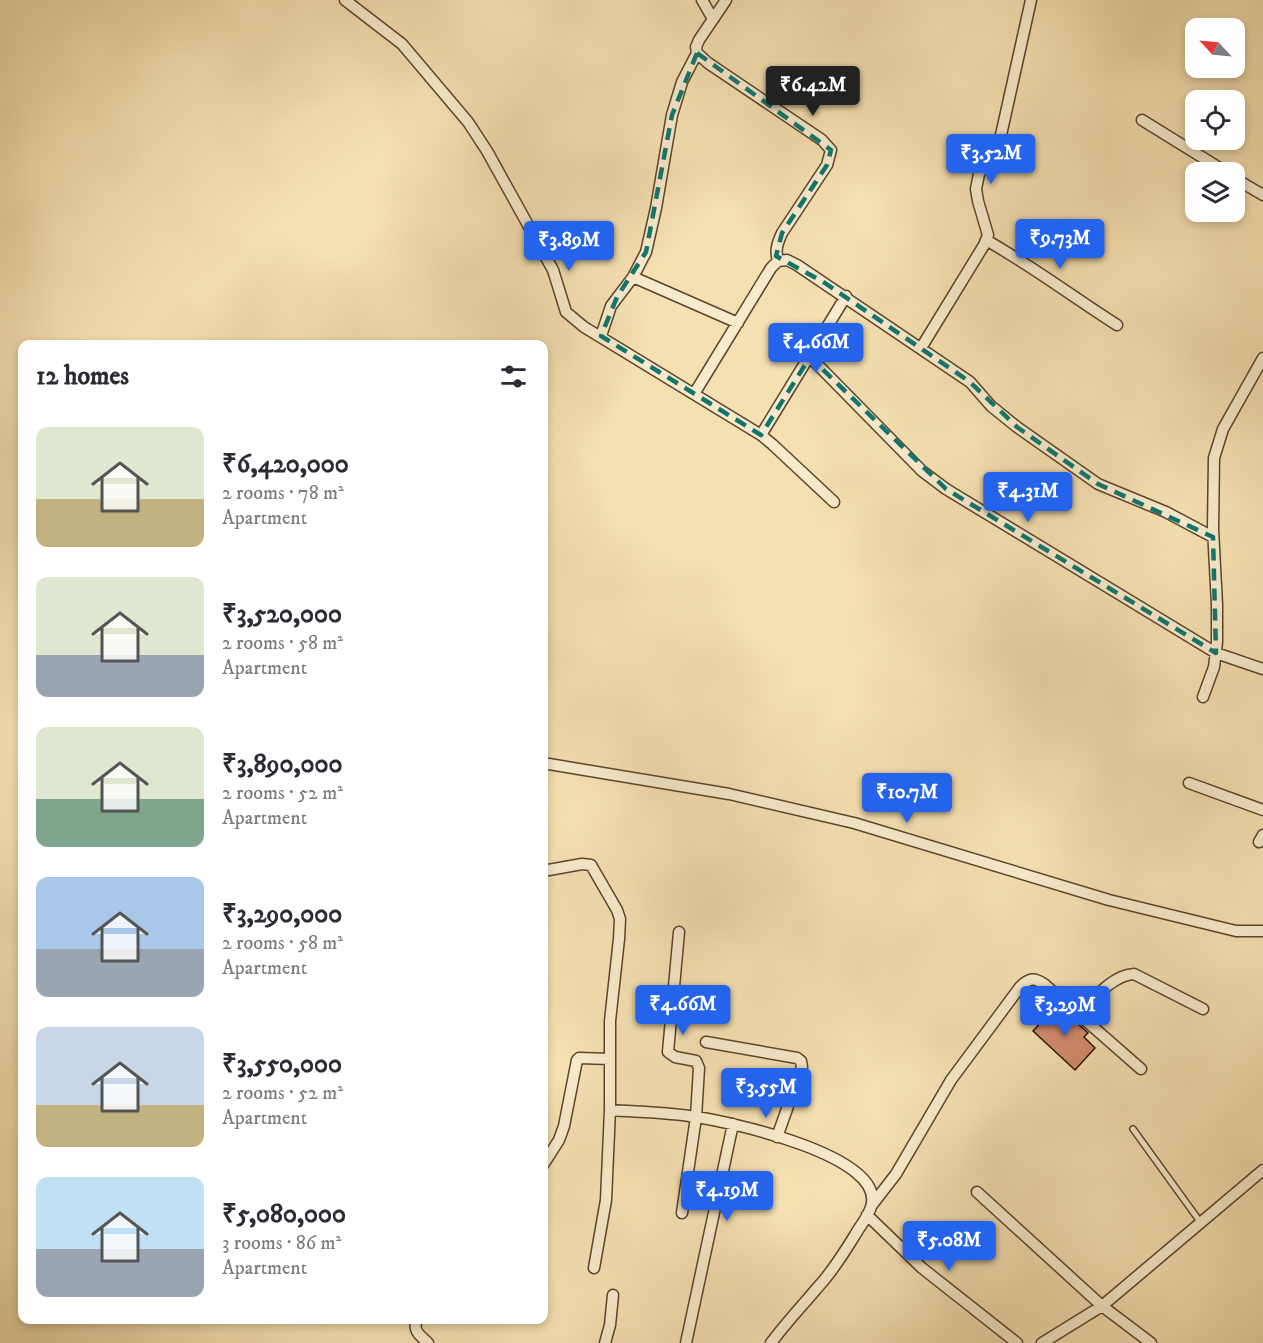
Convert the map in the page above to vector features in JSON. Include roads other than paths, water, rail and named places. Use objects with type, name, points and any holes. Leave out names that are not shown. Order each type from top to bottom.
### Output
[{"type":"street","points":[[345,0],[402,44],[468,122],[487,151],[553,270],[566,312],[584,327],[760,435],[834,502]]},
{"type":"street","points":[[702,0],[713,19]]},
{"type":"street","points":[[601,336],[611,306],[633,277],[646,252],[674,107],[682,82],[697,53],[696,47],[699,40],[726,0]]},
{"type":"street","points":[[921,348],[988,235],[976,189],[979,174],[1001,135],[1031,0]]},
{"type":"street","points":[[697,53],[708,63],[822,140],[831,150],[827,165],[782,233],[777,244],[778,261]]},
{"type":"street","points":[[1142,120],[1210,162]]},
{"type":"street","points":[[1245,184],[1263,195]]},
{"type":"street","points":[[986,240],[1022,260],[1069,295],[1117,325]]},
{"type":"street","points":[[693,394],[771,268],[778,261],[787,260],[846,296],[970,382],[991,406],[1017,427],[1098,484],[1166,512],[1213,537]]},
{"type":"street","points":[[633,277],[738,323]]},
{"type":"street","points":[[760,435],[846,296]]},
{"type":"street","points":[[810,357],[922,471],[946,489],[1216,653],[1263,669]]},
{"type":"street","points":[[1203,697],[1214,668],[1216,653],[1213,471],[1223,429],[1263,358]]},
{"type":"street","points":[[548,764],[729,794],[854,823],[1109,900],[1236,931],[1263,931]]},
{"type":"street","points":[[1189,783],[1263,810]]},
{"type":"street","points":[[548,870],[573,865],[591,865],[617,910],[620,927],[611,1005],[606,1200],[594,1269]]},
{"type":"street","points":[[679,932],[668,1052],[675,1057],[696,1061],[699,1068],[696,1117],[682,1213]]},
{"type":"street","points":[[1078,1014],[1114,981],[1128,974],[1134,974],[1203,1009]]},
{"type":"street","points":[[771,1343],[786,1321],[820,1286],[896,1174],[951,1080],[1025,982],[1031,979],[1039,981],[1141,1069]]},
{"type":"street","points":[[706,1042],[796,1058],[801,1061],[802,1067],[777,1137]]},
{"type":"street","points":[[548,1157],[564,1126],[577,1060],[579,1058],[610,1059]]},
{"type":"street","points":[[610,1110],[696,1117],[733,1124],[826,1153],[843,1162],[858,1175],[871,1192],[869,1211],[922,1268],[1017,1343]]},
{"type":"street","points":[[686,1343],[733,1124]]},
{"type":"street","points":[[1042,1343],[1102,1306],[1263,1170]]},
{"type":"street","points":[[977,1192],[1102,1306],[1151,1343]]},
{"type":"street","points":[[605,1343],[610,1325],[613,1295]]},
{"type":"street","points":[[414,1324],[416,1331],[428,1343]]},
{"type":"lane","points":[[1133,1129],[1201,1222]]}]
